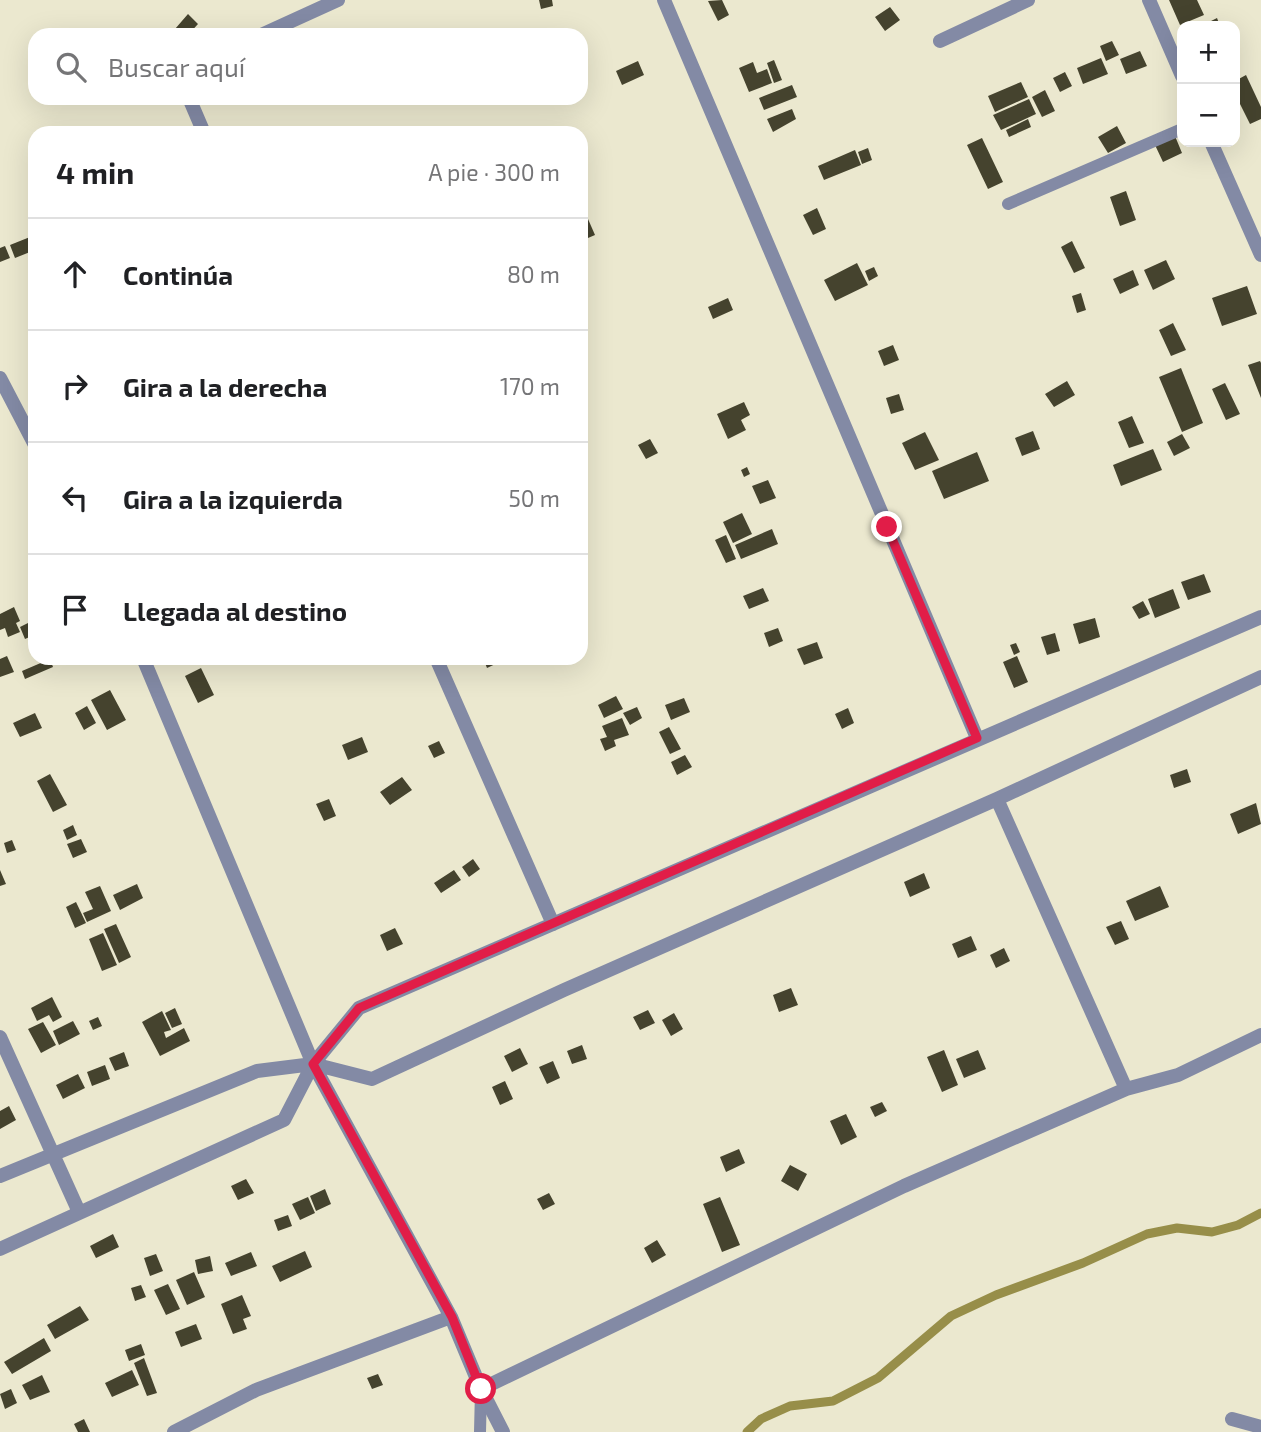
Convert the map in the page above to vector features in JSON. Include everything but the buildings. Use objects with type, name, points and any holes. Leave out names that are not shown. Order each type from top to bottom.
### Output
[{"type":"street","points":[[276,28],[338,0]]},
{"type":"street","points":[[664,0],[977,738]]},
{"type":"street","points":[[940,41],[1028,0]]},
{"type":"street","points":[[1149,0],[1177,64]]},
{"type":"street","points":[[192,105],[201,126]]},
{"type":"street","points":[[1213,147],[1261,255]]},
{"type":"street","points":[[0,378],[28,432]]},
{"type":"street","points":[[0,1249],[284,1120],[313,1064],[359,1008],[1261,617]]},
{"type":"street","points":[[146,665],[313,1064],[452,1317],[481,1389],[503,1432]]},
{"type":"street","points":[[439,665],[553,925]]},
{"type":"street","points":[[0,1176],[257,1070],[313,1064],[372,1079],[564,990],[998,799],[1261,677]]},
{"type":"street","points":[[998,799],[1126,1088]]},
{"type":"street","points":[[481,1389],[904,1186],[1126,1088],[1178,1075],[1261,1035]]},
{"type":"street","points":[[0,1037],[79,1212]]},
{"type":"street","points":[[174,1432],[256,1390],[452,1317]]},
{"type":"street","points":[[1233,1419],[1260,1430]]},
{"type":"lane","points":[[1009,204],[1177,131]]},
{"type":"lane","points":[[481,1389],[481,1432]]},
{"type":"waterway","points":[[747,1432],[761,1419],[790,1406],[833,1401],[878,1378],[951,1316],[996,1295],[1083,1263],[1147,1234],[1177,1228],[1212,1232],[1238,1225],[1261,1213]]},
{"type":"route","points":[[481,1389],[452,1317],[313,1064],[359,1008],[977,738],[887,527]]}]
